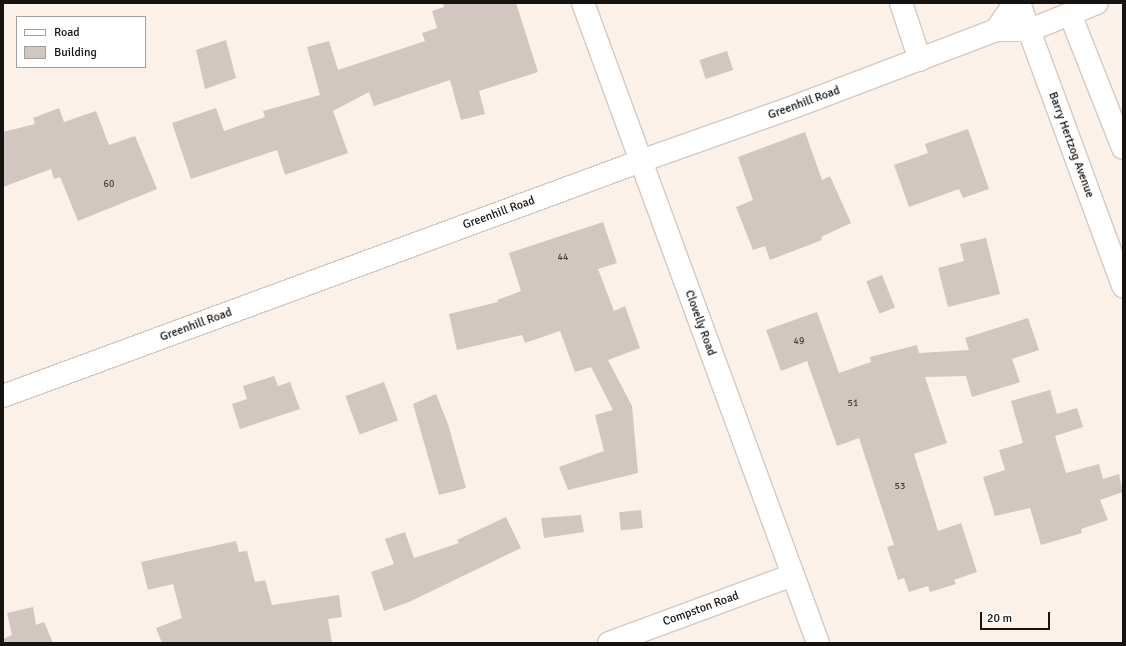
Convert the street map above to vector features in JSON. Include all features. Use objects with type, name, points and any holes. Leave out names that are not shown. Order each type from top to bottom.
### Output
[{"type":"street","name":"Clovelly Road","points":[[583,3],[818,643]]},
{"type":"street","points":[[901,3],[920,60]]},
{"type":"street","points":[[996,30],[1015,3]]},
{"type":"street","name":"Barry Hertzog Avenue","points":[[1019,3],[1121,277]]},
{"type":"street","name":"Greenhill Road","points":[[3,396],[920,60],[996,30],[1030,30],[1098,3]]},
{"type":"street","points":[[1070,14],[1123,148]]},
{"type":"street","name":"Compston Road","points":[[609,643],[793,575]]},
{"type":"building","points":[[443,3],[516,3],[538,72],[479,91],[485,114],[461,120],[450,80],[374,106],[369,92],[333,111],[348,153],[285,175],[277,150],[191,179],[172,123],[216,108],[224,131],[265,117],[263,111],[320,95],[307,47],[329,41],[338,70],[425,41],[422,33],[437,28],[432,11],[444,7]]},
{"type":"building","points":[[226,40],[236,78],[205,89],[196,50]]},
{"type":"building","points":[[727,51],[733,70],[706,79],[699,60]]},
{"type":"building","points":[[59,108],[64,122],[96,111],[109,145],[135,136],[157,189],[78,221],[60,177],[54,179],[51,169],[3,187],[3,132],[35,124],[33,118]]},
{"type":"building","points":[[968,129],[989,189],[963,198],[959,189],[909,207],[894,165],[928,153],[925,144]]},
{"type":"building","points":[[805,132],[822,180],[830,176],[851,223],[821,237],[822,240],[770,260],[765,246],[753,250],[736,207],[753,200],[738,157]]},
{"type":"building","points":[[603,222],[617,263],[598,269],[614,311],[625,306],[640,348],[608,360],[632,406],[638,473],[568,490],[559,467],[604,451],[595,415],[613,410],[591,367],[575,372],[560,331],[525,343],[522,335],[457,350],[449,314],[498,302],[497,300],[521,291],[509,253]]},
{"type":"building","points":[[986,238],[1000,294],[948,307],[938,268],[964,261],[960,244]]},
{"type":"building","points":[[882,275],[895,307],[879,314],[866,281]]},
{"type":"building","points":[[817,312],[839,373],[871,362],[870,357],[917,345],[919,353],[969,350],[965,338],[1028,318],[1039,350],[1012,359],[1020,382],[972,397],[966,376],[925,377],[947,443],[914,454],[938,531],[961,523],[977,572],[954,580],[956,584],[930,592],[928,586],[909,592],[904,578],[898,580],[887,547],[894,545],[859,438],[837,446],[807,361],[781,371],[766,330]]},
{"type":"building","points":[[274,376],[278,386],[290,382],[300,409],[240,429],[232,404],[247,399],[243,386]]},
{"type":"building","points":[[384,382],[398,421],[359,435],[345,396]]},
{"type":"building","points":[[1050,390],[1057,414],[1077,408],[1083,427],[1055,436],[1066,473],[1099,464],[1103,479],[1119,474],[1123,492],[1100,500],[1108,520],[1081,529],[1082,533],[1041,545],[1030,508],[995,516],[983,477],[1005,470],[999,450],[1023,443],[1011,401]]},
{"type":"building","points":[[436,394],[448,424],[466,488],[439,495],[413,404]]},
{"type":"building","points":[[641,510],[643,528],[621,530],[619,512]]},
{"type":"building","points":[[581,515],[584,532],[544,538],[541,518]]},
{"type":"building","points":[[506,517],[521,548],[409,602],[384,611],[371,572],[394,564],[385,539],[405,532],[414,558],[459,543],[457,540]]},
{"type":"building","points":[[236,541],[239,552],[247,551],[255,582],[265,580],[272,605],[339,595],[342,617],[328,619],[332,643],[162,643],[156,628],[182,618],[173,584],[148,590],[141,562]]},
{"type":"building","points":[[33,607],[36,625],[44,622],[53,643],[3,643],[3,639],[12,635],[7,613]]}]
